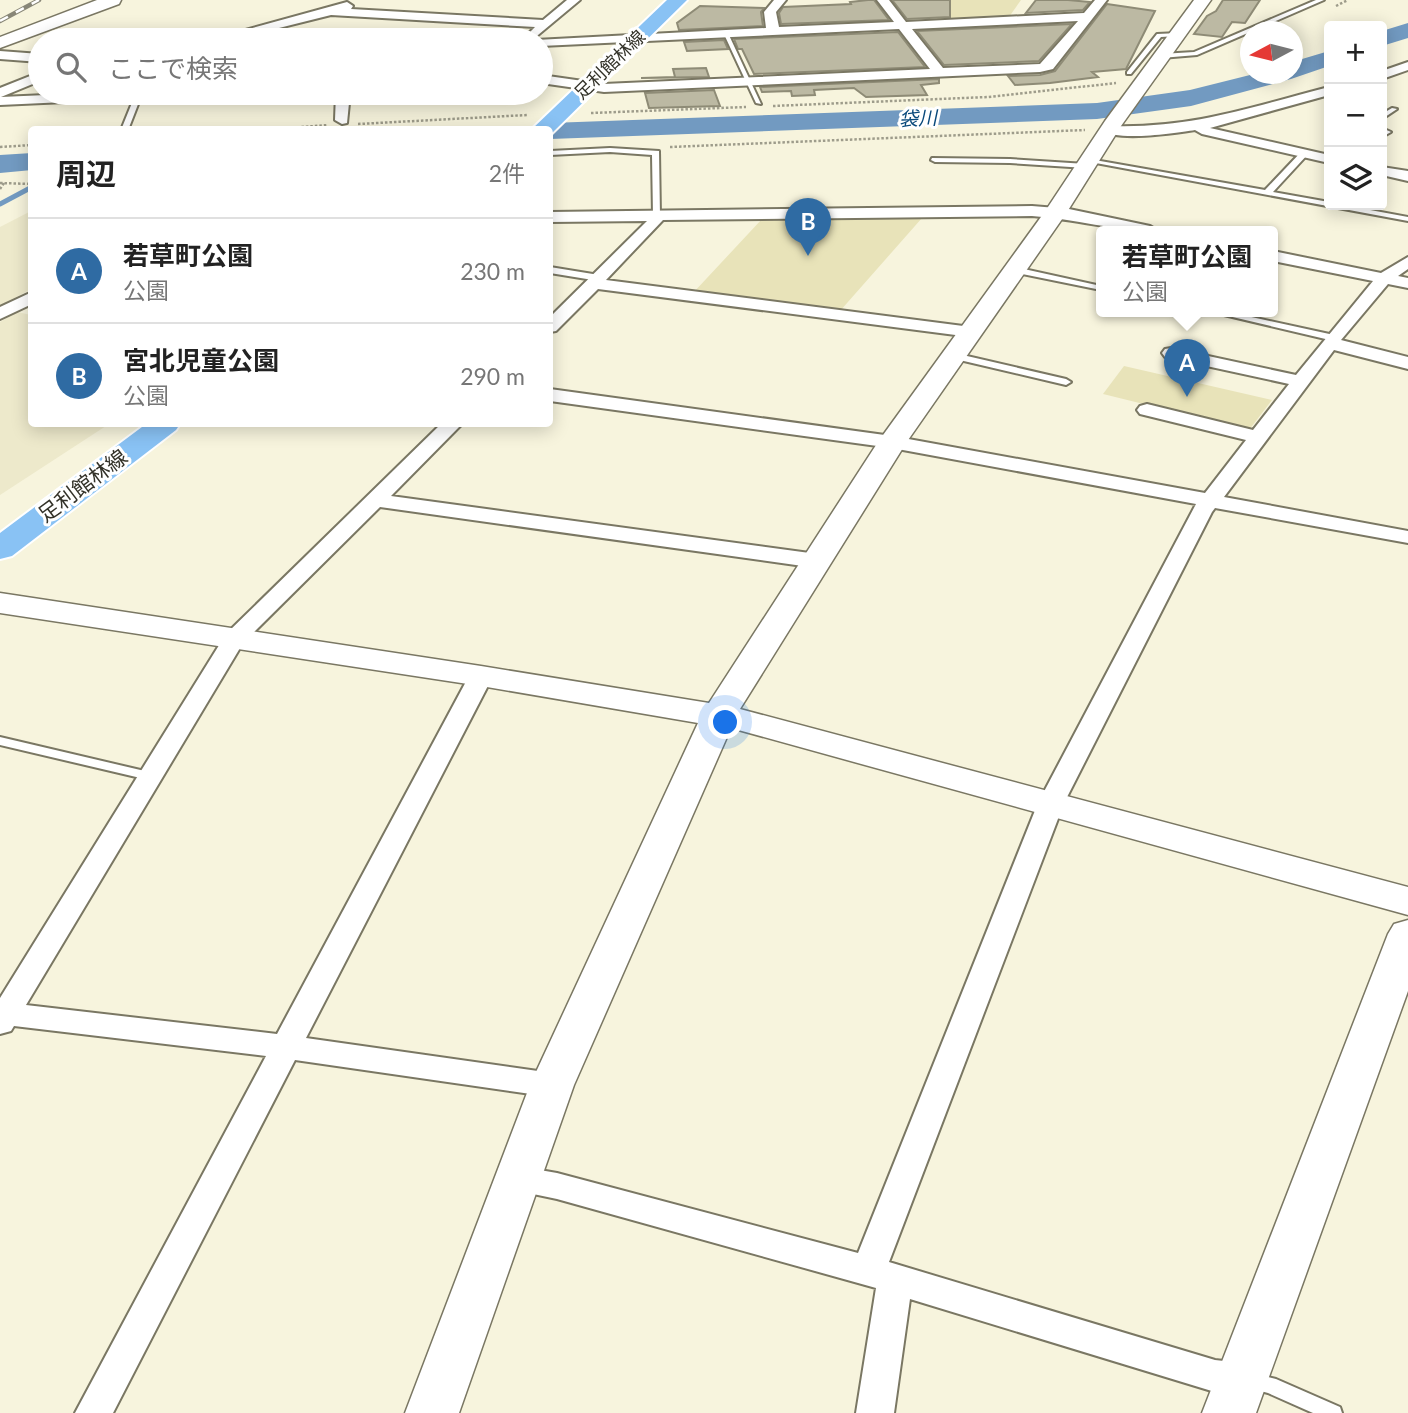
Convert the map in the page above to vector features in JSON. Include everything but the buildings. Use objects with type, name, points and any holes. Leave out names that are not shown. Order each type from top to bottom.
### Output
[{"type":"main road","name":"足利館林線","points":[[544,121],[588,86],[678,0]]},
{"type":"main road","name":"足利館林線","points":[[0,549],[161,427]]},
{"type":"street","points":[[39,28],[113,0]]},
{"type":"street","points":[[270,28],[365,0]]},
{"type":"street","points":[[540,28],[574,0]]},
{"type":"street","points":[[773,31],[771,12],[780,0]]},
{"type":"street","points":[[883,0],[940,73]]},
{"type":"street","points":[[553,81],[604,88],[1048,66],[1101,0]]},
{"type":"street","points":[[432,1413],[552,1085],[719,715],[892,442],[1056,212],[1132,78],[1161,56],[1203,0]]},
{"type":"street","points":[[331,11],[545,24]]},
{"type":"street","points":[[553,41],[903,25],[1016,15],[1087,17]]},
{"type":"street","points":[[0,43],[28,32]]},
{"type":"street","points":[[0,55],[28,57]]},
{"type":"street","points":[[1387,74],[1408,66]]},
{"type":"street","points":[[1387,77],[1408,83]]},
{"type":"street","points":[[0,93],[28,81]]},
{"type":"street","points":[[1097,143],[1227,120],[1324,92]]},
{"type":"street","points":[[0,101],[28,100]]},
{"type":"street","points":[[342,123],[343,105]]},
{"type":"street","points":[[1188,126],[1324,158]]},
{"type":"street","points":[[1387,172],[1408,176]]},
{"type":"street","points":[[553,217],[1056,212],[1125,226]]},
{"type":"street","points":[[553,324],[655,221],[657,215]]},
{"type":"street","points":[[1278,257],[1408,283]]},
{"type":"street","points":[[875,1413],[882,1276],[985,966],[1051,803],[1132,643],[1209,501],[1299,382],[1384,278],[1408,262]]},
{"type":"street","points":[[596,281],[963,344]]},
{"type":"street","points":[[1332,341],[1408,363]]},
{"type":"street","points":[[1171,353],[1299,382]]},
{"type":"street","points":[[553,395],[892,442],[1408,537]]},
{"type":"street","points":[[1147,410],[1257,437]]},
{"type":"street","points":[[449,427],[234,639],[2,1016],[286,1047],[552,1085]]},
{"type":"street","points":[[373,500],[817,561]]},
{"type":"street","points":[[0,603],[719,715],[1408,901]]},
{"type":"street","points":[[94,1413],[481,676]]},
{"type":"street","points":[[517,1179],[557,1186],[882,1276],[1215,1376],[1236,1396],[1408,934]]},
{"type":"lane","points":[[1161,56],[1195,54],[1321,0]]},
{"type":"lane","points":[[725,33],[750,82],[758,105]]},
{"type":"lane","points":[[1132,78],[1159,35],[1177,34]]},
{"type":"lane","points":[[126,126],[134,105]]},
{"type":"lane","points":[[1387,114],[1394,109]]},
{"type":"lane","points":[[935,160],[1010,161],[1097,143],[1268,192],[1324,203]]},
{"type":"lane","points":[[553,153],[610,150],[656,153],[657,215]]},
{"type":"lane","points":[[1268,192],[1305,153]]},
{"type":"lane","points":[[1362,210],[1408,219]]},
{"type":"lane","points":[[1015,270],[1096,287]]},
{"type":"lane","points":[[553,271],[596,281]]},
{"type":"lane","points":[[1236,317],[1332,341]]},
{"type":"lane","points":[[963,344],[1066,382]]},
{"type":"lane","points":[[0,741],[149,776]]},
{"type":"lane","points":[[1236,1396],[1270,1385],[1333,1413]]},
{"type":"path","points":[[771,106],[975,99],[1057,92],[1132,78]]},
{"type":"path","points":[[581,113],[758,105]]},
{"type":"path","points":[[307,126],[342,123],[544,121]]},
{"type":"path","points":[[663,147],[1097,143]]},
{"type":"path","points":[[0,147],[28,145]]},
{"type":"path","points":[[0,189],[2,183],[28,184]]},
{"type":"shaded area","points":[[923,0],[1021,0],[1009,17],[1002,19],[940,22]]},
{"type":"shaded area","points":[[28,213],[28,291],[0,306],[0,227]]},
{"type":"shaded area","points":[[922,218],[840,311],[693,293],[762,219]]},
{"type":"shaded area","points":[[17,312],[28,314],[28,427],[104,427],[0,495],[0,322]]},
{"type":"shaded area","points":[[1124,366],[1272,400],[1249,430],[1103,394]]},
{"type":"waterway","name":"袋川","points":[[1387,37],[1408,30]]},
{"type":"waterway","name":"袋川","points":[[1303,66],[1324,60]]},
{"type":"waterway","name":"袋川","points":[[553,131],[1097,111],[1191,98],[1244,84]]},
{"type":"waterway","name":"袋川","points":[[0,164],[28,161]]},
{"type":"waterway","name":"袋川","points":[[0,204],[28,189]]},
{"type":"railway","points":[[0,21],[39,0]]},
{"type":"place","name":"宮北児童公園","points":[[808,256]]},
{"type":"place","name":"若草町公園","points":[[1187,397]]}]
